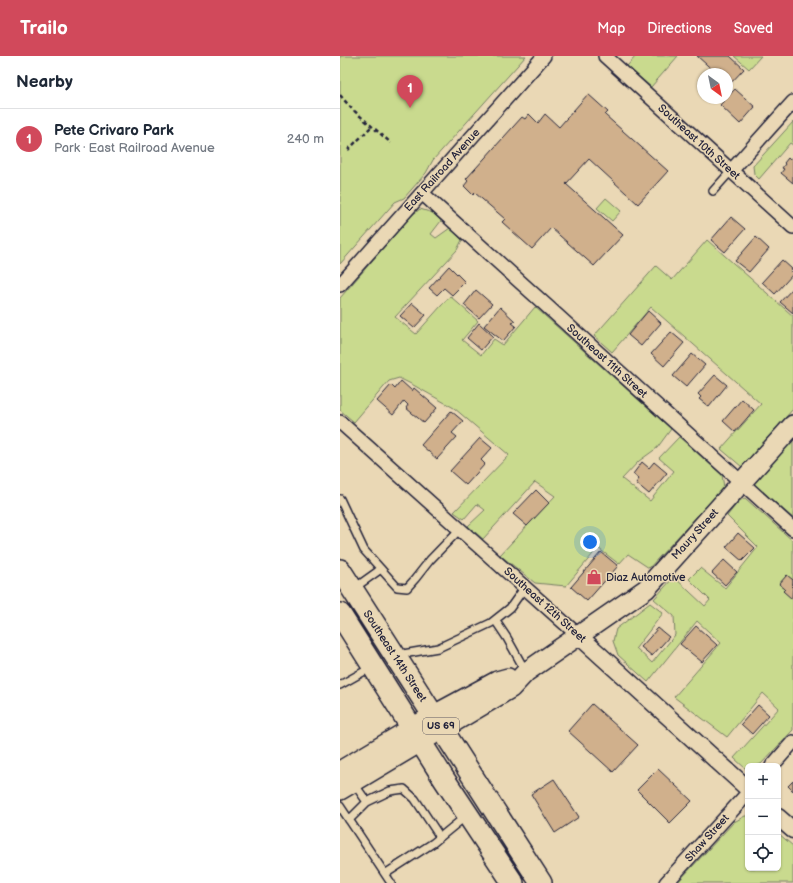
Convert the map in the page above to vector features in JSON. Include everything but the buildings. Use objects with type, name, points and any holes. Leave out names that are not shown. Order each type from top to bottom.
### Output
[{"type":"main road","name":"Maury Street","points":[[344,781],[438,722],[511,688],[526,672],[646,589],[793,425]]},
{"type":"main road","name":"Southeast 14th Street","points":[[340,570],[540,883]]},
{"type":"main road","name":"US 69","points":[[340,614],[372,667],[513,883]]},
{"type":"street","name":"East Railroad Avenue","points":[[340,284],[544,56]]},
{"type":"street","name":"Southeast 10th Street","points":[[605,56],[793,227]]},
{"type":"street","points":[[731,171],[793,102]]},
{"type":"street","name":"Southeast 11th Street","points":[[422,193],[793,529]]},
{"type":"street","name":"Southeast 12th Street","points":[[340,422],[745,786]]},
{"type":"street","points":[[775,763],[793,742]]},
{"type":"street","name":"Shaw Street","points":[[666,883],[745,795]]},
{"type":"street","points":[[781,820],[793,830]]},
{"type":"lane","points":[[713,191],[731,171]]},
{"type":"lane","points":[[340,499],[364,550],[397,587],[407,588],[430,560],[460,529]]},
{"type":"lane","points":[[352,590],[381,568]]},
{"type":"lane","points":[[395,656],[438,648],[491,623],[510,608],[525,587]]},
{"type":"lane","points":[[495,620],[526,672]]},
{"type":"lane","points":[[340,685],[372,667]]},
{"type":"lane","points":[[344,781],[367,802]]},
{"type":"lane","points":[[349,820],[367,802],[390,792],[404,789],[415,799],[440,837]]},
{"type":"lane","points":[[340,806],[391,883]]},
{"type":"lane","points":[[385,874],[433,843],[468,815]]},
{"type":"path","points":[[340,95],[351,108],[390,143]]},
{"type":"path","points":[[348,150],[372,126]]},
{"type":"green space","points":[[340,56],[526,56],[433,160],[426,173],[404,198],[395,202],[340,264]]},
{"type":"green space","points":[[636,56],[678,56],[651,87],[627,66]]},
{"type":"green space","points":[[734,56],[761,56],[749,69]]},
{"type":"green space","points":[[793,122],[793,145],[790,143],[759,179],[754,174],[753,166]]},
{"type":"green space","points":[[606,198],[621,211],[612,221],[597,208]]},
{"type":"green space","points":[[420,209],[433,213],[441,221],[431,234],[436,238],[450,228],[462,240],[457,250],[395,317],[416,334],[450,296],[478,321],[462,340],[481,355],[494,339],[503,345],[535,307],[671,429],[657,448],[639,461],[622,479],[650,501],[674,471],[659,458],[679,437],[722,475],[724,487],[649,568],[628,554],[619,564],[598,548],[566,586],[535,583],[500,555],[555,496],[535,482],[483,539],[468,526],[485,510],[477,504],[464,519],[454,512],[509,455],[454,408],[399,378],[389,381],[354,422],[340,410],[340,298],[411,216]]},
{"type":"green space","points":[[707,240],[793,316],[793,409],[742,467],[721,449],[761,404],[651,307],[612,352],[594,336],[656,266],[672,280]]},
{"type":"green space","points":[[793,439],[793,518],[754,484]]},
{"type":"green space","points":[[745,498],[793,541],[793,730],[762,763],[745,763],[745,768],[734,758],[779,708],[763,693],[727,737],[674,697],[721,643],[697,621],[648,682],[618,655],[613,641],[616,629],[650,603],[663,613],[636,648],[652,663],[675,635],[674,616],[654,599],[674,577],[705,606],[710,600],[689,579],[700,568],[725,588],[758,547],[727,516],[739,501]]},
{"type":"green space","points":[[745,816],[745,871],[781,871],[781,836],[793,846],[793,883],[677,883],[734,822]]},
{"type":"place","name":"Pete Crivaro Park","points":[[410,108]]},
{"type":"place","name":"Diaz Automotive","points":[[594,577]]}]
